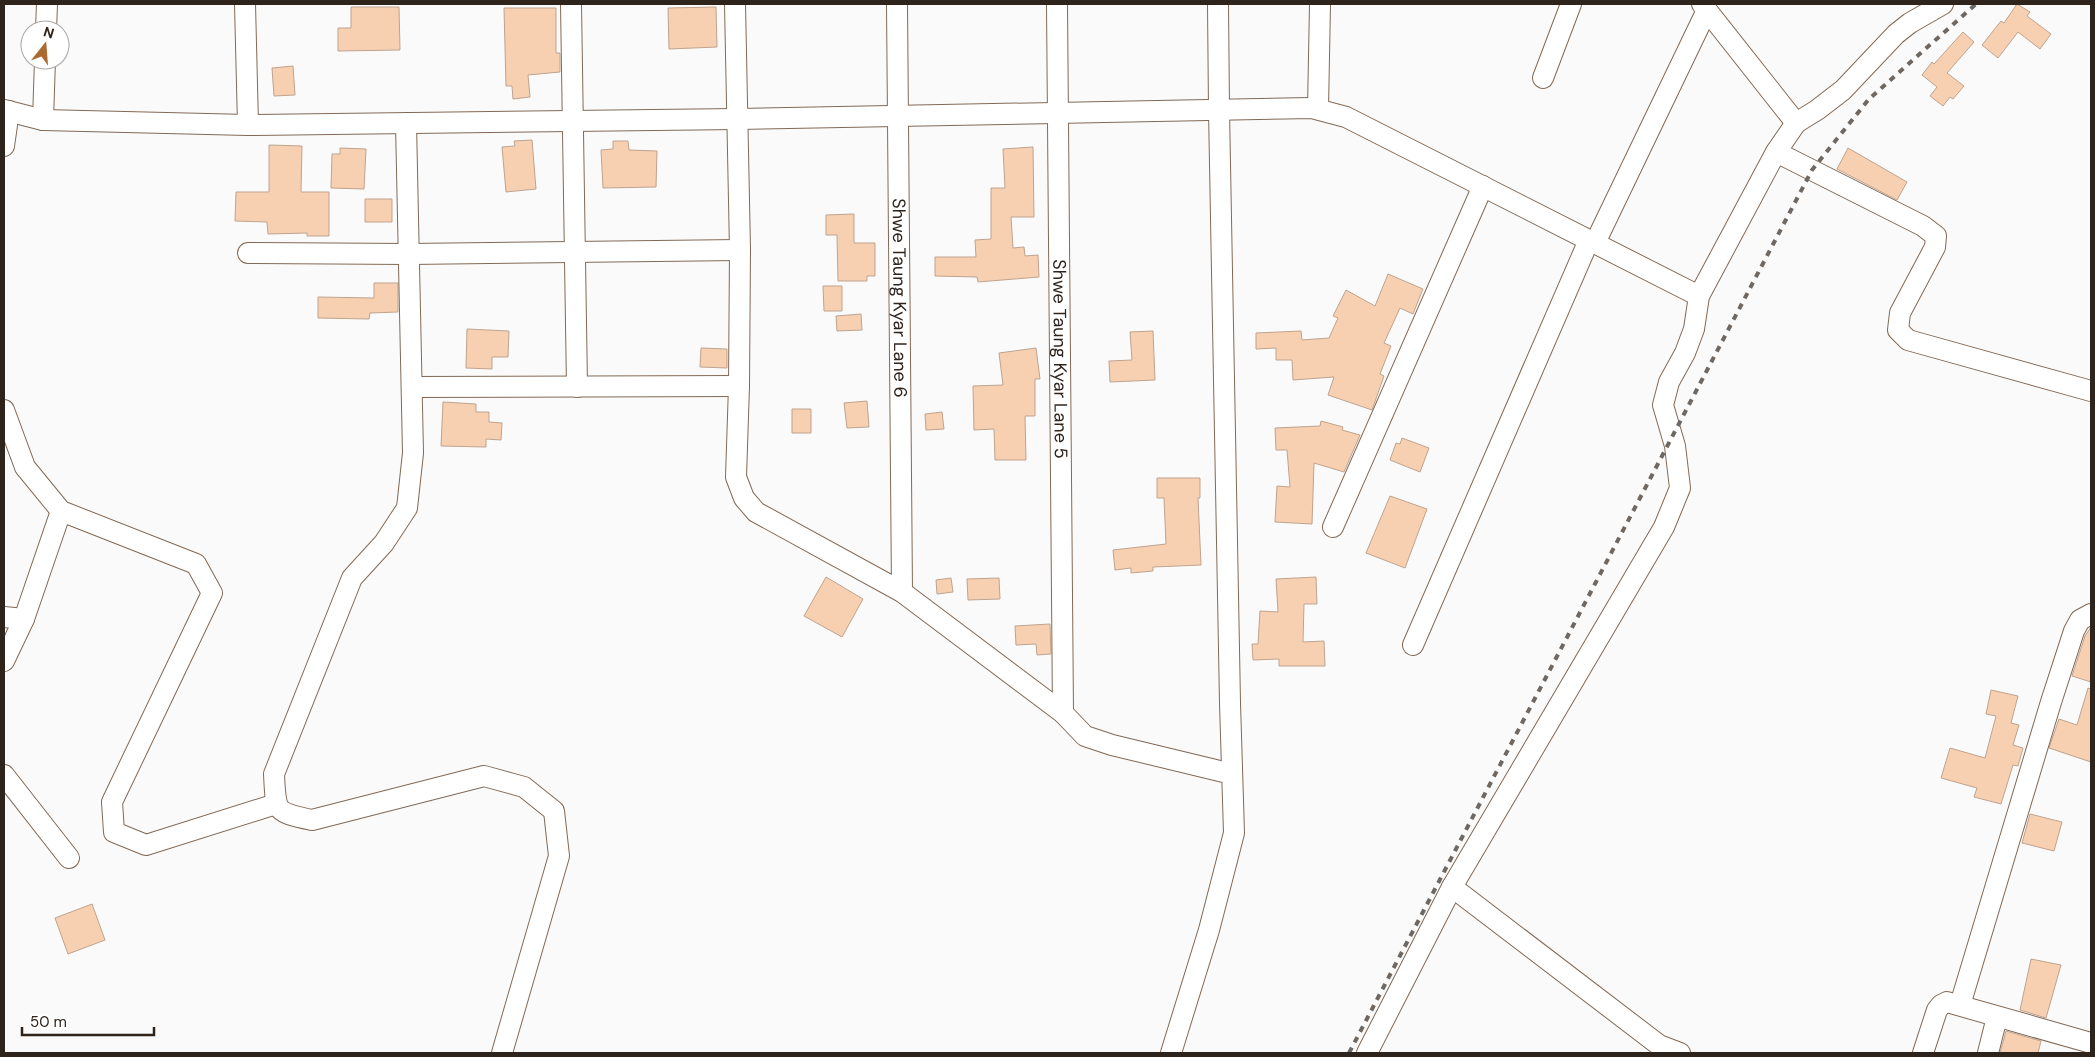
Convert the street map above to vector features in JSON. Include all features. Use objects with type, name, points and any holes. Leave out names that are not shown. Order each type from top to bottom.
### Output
[{"type":"street","points":[[46,20],[47,4]]},
{"type":"street","points":[[245,4],[248,125]]},
{"type":"street","points":[[571,4],[577,387]]},
{"type":"street","points":[[735,4],[740,250],[736,477],[744,498],[756,512],[902,592],[1062,713],[1085,736],[1112,746],[1232,774]]},
{"type":"street","name":"Shwe Taung Kyar Lane 6","points":[[896,4],[902,592]]},
{"type":"street","name":"Shwe Taung Kyar Lane 5","points":[[1057,4],[1062,713]]},
{"type":"street","points":[[1171,1053],[1209,930],[1234,833],[1218,4]]},
{"type":"street","points":[[1318,109],[1320,4]]},
{"type":"street","points":[[1543,78],[1571,4]]},
{"type":"street","points":[[1367,1053],[1452,887],[1664,528],[1675,505],[1680,488],[1679,467],[1664,405],[1669,382],[1685,353],[1694,329],[1699,296],[1776,152],[1796,123],[1843,90],[1896,34],[1910,23],[1943,4]]},
{"type":"street","points":[[1413,645],[1592,241],[1704,7],[1796,123]]},
{"type":"street","points":[[43,120],[45,70]]},
{"type":"street","points":[[4,146],[6,110],[43,120],[248,125],[1318,109],[1346,117],[1699,296]]},
{"type":"street","points":[[406,123],[413,453],[407,508],[384,543],[352,578],[274,774],[276,804],[286,814],[312,820],[484,776],[524,787],[554,812],[559,856],[502,1053]]},
{"type":"street","points":[[1776,152],[1923,226],[1936,236],[1935,247],[1900,313],[1898,330],[1908,340],[2091,391]]},
{"type":"street","points":[[1333,527],[1483,186]]},
{"type":"street","points":[[248,253],[409,254],[740,250]]},
{"type":"street","points":[[412,387],[739,386]]},
{"type":"street","points":[[4,410],[25,467],[61,511],[196,564],[212,592],[112,802],[114,832],[146,844],[276,804]]},
{"type":"street","points":[[4,661],[24,619],[61,511]]},
{"type":"street","points":[[1960,1005],[2074,631],[2080,620],[2091,614]]},
{"type":"street","points":[[4,617],[24,619]]},
{"type":"street","points":[[4,775],[69,858]]},
{"type":"street","points":[[1452,887],[1651,1039],[1680,1053]]},
{"type":"street","points":[[1923,1053],[1933,1017],[1941,1005],[1947,1002],[2091,1043]]},
{"type":"street","points":[[1988,1053],[1997,1017]]},
{"type":"building","points":[[2017,4],[2030,12],[2027,16],[2051,34],[2040,49],[2018,32],[1998,58],[1982,45],[2001,21],[2004,23]]},
{"type":"building","points":[[351,7],[399,7],[400,50],[338,51],[338,28],[351,28]]},
{"type":"building","points":[[716,7],[717,47],[669,49],[668,8]]},
{"type":"building","points":[[504,8],[556,8],[556,53],[560,53],[560,72],[528,75],[530,97],[513,99],[512,86],[506,86]]},
{"type":"building","points":[[1963,32],[1974,42],[1947,73],[1964,86],[1953,99],[1950,97],[1943,106],[1930,96],[1937,87],[1922,75],[1932,62],[1934,64]]},
{"type":"building","points":[[293,66],[295,95],[274,96],[272,68]]},
{"type":"building","points":[[532,140],[536,189],[506,192],[502,147],[515,146],[514,141]]},
{"type":"building","points":[[613,141],[628,141],[629,150],[657,151],[656,187],[603,188],[601,150],[613,149]]},
{"type":"building","points":[[269,145],[302,146],[301,192],[329,192],[329,236],[307,236],[307,233],[268,234],[267,222],[235,221],[236,192],[269,192]]},
{"type":"building","points":[[1033,147],[1034,217],[1011,217],[1013,248],[1024,247],[1025,256],[1038,255],[1039,277],[978,282],[977,277],[935,276],[935,257],[976,257],[975,240],[991,239],[991,188],[1005,188],[1003,149]]},
{"type":"building","points":[[340,148],[366,149],[364,189],[331,188],[332,154],[340,154]]},
{"type":"building","points":[[1848,148],[1907,182],[1897,200],[1837,169]]},
{"type":"building","points":[[365,199],[392,199],[392,222],[365,222]]},
{"type":"building","points":[[854,214],[854,243],[875,243],[875,276],[867,276],[867,281],[838,281],[837,235],[826,235],[826,215]]},
{"type":"building","points":[[1388,274],[1423,289],[1413,314],[1400,308],[1384,343],[1391,346],[1380,374],[1384,376],[1372,410],[1328,395],[1334,377],[1293,380],[1292,360],[1276,360],[1276,348],[1256,349],[1256,333],[1301,331],[1302,340],[1329,338],[1338,318],[1333,316],[1346,290],[1375,306]]},
{"type":"building","points":[[374,283],[398,283],[398,312],[370,313],[369,319],[318,318],[318,297],[374,298]]},
{"type":"building","points":[[823,286],[842,286],[842,311],[824,311]]},
{"type":"building","points":[[861,314],[862,330],[837,331],[836,316]]},
{"type":"building","points":[[467,329],[509,331],[508,357],[492,357],[492,369],[466,368]]},
{"type":"building","points":[[1153,331],[1155,380],[1110,382],[1109,361],[1132,360],[1130,332]]},
{"type":"building","points":[[701,348],[727,349],[727,368],[700,367]]},
{"type":"building","points":[[1036,348],[1040,379],[1035,379],[1035,416],[1025,416],[1026,460],[995,460],[994,429],[974,430],[973,386],[1003,385],[999,353]]},
{"type":"building","points":[[867,401],[869,427],[847,428],[844,403]]},
{"type":"building","points":[[443,402],[476,404],[476,412],[489,412],[489,422],[502,423],[501,440],[486,439],[486,447],[441,446]]},
{"type":"building","points":[[792,409],[811,409],[811,433],[792,433]]},
{"type":"building","points":[[942,412],[944,429],[926,430],[925,414]]},
{"type":"building","points":[[1321,421],[1343,427],[1342,430],[1360,435],[1344,472],[1314,463],[1312,524],[1275,522],[1277,486],[1290,487],[1287,450],[1276,450],[1275,428],[1320,426]]},
{"type":"building","points":[[1402,438],[1429,448],[1420,472],[1390,460],[1396,443],[1400,444]]},
{"type":"building","points":[[1157,478],[1200,478],[1200,498],[1198,498],[1201,565],[1153,567],[1153,571],[1131,573],[1131,568],[1115,570],[1113,550],[1166,544],[1164,498],[1157,498]]},
{"type":"building","points":[[1390,496],[1427,509],[1405,568],[1366,553]]},
{"type":"building","points":[[826,577],[863,599],[842,637],[804,616]]},
{"type":"building","points":[[1316,577],[1317,604],[1304,604],[1303,642],[1324,641],[1325,666],[1279,666],[1279,659],[1253,660],[1252,644],[1258,644],[1260,611],[1278,612],[1276,579]]},
{"type":"building","points":[[951,578],[953,592],[937,594],[936,580]]},
{"type":"building","points":[[999,578],[1000,599],[968,600],[967,579]]},
{"type":"building","points":[[1050,624],[1051,654],[1037,655],[1036,644],[1016,645],[1015,626]]},
{"type":"building","points":[[2091,627],[2091,682],[2072,676],[2085,636]]},
{"type":"building","points":[[2088,688],[2091,689],[2091,762],[2049,748],[2059,719],[2077,725]]},
{"type":"building","points":[[1991,690],[2018,696],[2011,723],[2019,725],[2013,745],[2023,748],[2018,766],[2013,765],[2001,804],[1974,797],[1977,788],[1941,778],[1950,748],[1985,758],[1996,716],[1986,714]]},
{"type":"building","points":[[2030,814],[2062,822],[2054,851],[2022,843]]},
{"type":"building","points":[[92,904],[105,940],[68,954],[55,918]]},
{"type":"building","points":[[2031,959],[2061,965],[2046,1018],[2020,1010]]},
{"type":"building","points":[[2006,1031],[2041,1041],[2038,1053],[2000,1053]]},
{"type":"railway","points":[[1349,1053],[1812,170],[1869,99],[1976,4]]}]
